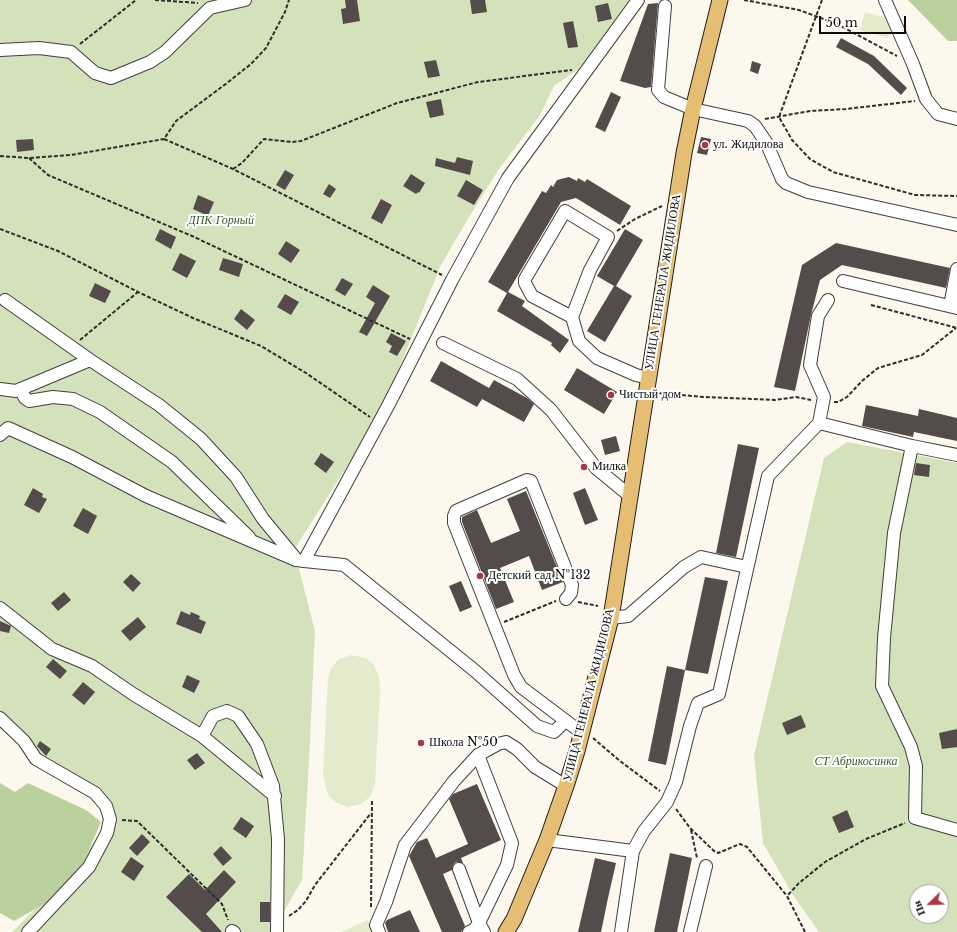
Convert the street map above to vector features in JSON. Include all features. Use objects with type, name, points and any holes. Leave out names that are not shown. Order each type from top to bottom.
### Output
[{"type":"main road","name":"УЛИЦА ГЕНЕРАЛА ЖИДИЛОВА","points":[[506,932],[514,919],[547,840],[586,735],[611,618],[682,161],[693,109],[720,0]]},
{"type":"street","points":[[0,50],[39,48],[71,52],[95,73],[111,78],[150,62],[165,52],[210,8],[245,0]]},
{"type":"street","points":[[300,560],[378,422],[452,280],[508,178],[638,0]]},
{"type":"street","points":[[885,0],[913,64],[926,99],[938,114],[957,119]]},
{"type":"street","points":[[665,6],[658,90],[664,98],[693,109],[748,121],[761,132],[782,179],[786,183],[808,192],[957,225]]},
{"type":"street","points":[[572,318],[532,296],[528,290],[525,279],[565,211],[608,238],[590,270],[572,318],[579,341],[597,358],[636,375],[648,378]]},
{"type":"street","points":[[843,281],[953,307],[957,269]]},
{"type":"street","points":[[5,300],[90,360],[159,405],[201,439],[236,477],[263,519],[300,560]]},
{"type":"street","points":[[621,932],[633,851],[644,831],[669,797],[676,782],[690,726],[698,703],[719,694],[768,476],[819,423],[824,397],[810,365],[818,316],[828,300]]},
{"type":"street","points":[[443,343],[517,379],[551,410],[596,468],[630,496]]},
{"type":"street","points":[[0,389],[16,391],[90,360]]},
{"type":"street","points":[[20,389],[24,398],[29,401],[53,397],[74,399],[100,412],[172,462],[255,543]]},
{"type":"street","points":[[819,423],[912,446],[957,455]]},
{"type":"street","points":[[4,431],[72,457],[146,496],[255,543],[300,560],[344,565],[474,670],[536,726],[554,732],[565,721]]},
{"type":"street","points":[[912,446],[894,533],[884,638],[882,686],[911,747],[916,766],[915,818],[957,830]]},
{"type":"street","points":[[566,599],[571,593],[572,585],[531,481],[527,480],[456,511],[454,516],[459,537],[514,675],[521,687],[565,721],[586,735]]},
{"type":"street","points":[[611,618],[628,616],[684,567],[701,557],[747,567]]},
{"type":"street","points":[[0,608],[52,649],[92,666],[133,694],[202,736],[275,796]]},
{"type":"street","points":[[0,615],[14,620]]},
{"type":"street","points":[[202,736],[213,716],[227,711],[238,716],[257,744],[274,786],[278,839],[277,926]]},
{"type":"street","points":[[0,718],[24,741],[36,758],[95,793],[106,806],[110,819],[107,833],[89,867],[28,932]]},
{"type":"street","points":[[379,932],[376,925],[386,902],[405,845],[454,781],[478,755],[498,744],[506,742],[516,749],[535,767],[566,786]]},
{"type":"street","points":[[469,932],[481,927],[507,865],[512,844],[478,755]]},
{"type":"street","points":[[547,840],[633,851]]},
{"type":"street","points":[[690,932],[706,866]]},
{"type":"street","points":[[459,869],[481,927]]},
{"type":"path","points":[[71,52],[136,0]]},
{"type":"path","points":[[155,0],[204,4],[210,8]]},
{"type":"path","points":[[164,139],[176,121],[233,79],[266,48],[285,12],[289,0]]},
{"type":"path","points":[[744,0],[799,10],[817,16],[837,24],[874,45],[913,64]]},
{"type":"path","points":[[779,117],[822,0]]},
{"type":"path","points":[[233,169],[242,163],[264,139],[292,142],[301,141],[397,103],[478,82],[571,70],[582,75]]},
{"type":"path","points":[[748,121],[810,111],[846,109],[926,99]]},
{"type":"path","points":[[779,117],[792,140],[810,158],[833,172],[915,195],[957,196]]},
{"type":"path","points":[[0,156],[29,158],[71,155],[164,139],[233,169],[452,280]]},
{"type":"path","points":[[29,158],[48,174],[192,236],[420,344]]},
{"type":"path","points":[[608,238],[635,219],[662,206]]},
{"type":"path","points":[[0,229],[58,251],[193,318],[261,346],[306,373],[378,422]]},
{"type":"path","points":[[71,347],[138,292]]},
{"type":"path","points":[[871,305],[956,328]]},
{"type":"path","points":[[656,393],[767,400],[796,397],[823,402],[838,402],[847,397],[862,381],[878,368],[922,355],[956,328]]},
{"type":"path","points":[[616,463],[617,473]]},
{"type":"path","points":[[494,626],[561,599],[598,606]]},
{"type":"path","points":[[586,735],[669,797],[690,828],[718,853],[740,844],[747,847],[788,896],[805,932]]},
{"type":"path","points":[[371,912],[372,800]]},
{"type":"path","points":[[277,926],[298,910],[315,885],[371,813]]},
{"type":"path","points":[[788,896],[799,883],[825,862],[866,839],[915,818]]},
{"type":"path","points":[[110,819],[138,821],[222,904],[233,931]]},
{"type":"path","points":[[690,828],[696,857],[701,864],[706,866]]},
{"type":"green space","name":"ДПК Горный","points":[[0,0],[636,0],[579,69],[554,86],[540,115],[499,169],[469,217],[441,265],[396,376],[376,420],[294,550],[315,631],[309,761],[302,880],[272,932],[12,932],[69,876],[102,831],[107,821],[94,794],[33,759],[0,721]]},
{"type":"green space","points":[[908,0],[957,0],[957,41],[948,41]]},
{"type":"green space","points":[[865,12],[893,20],[888,38],[860,30]]},
{"type":"green space","name":"СТ Абрикосинка","points":[[847,442],[957,463],[957,932],[819,932],[793,895],[763,843],[754,755],[824,458]]},
{"type":"green space","points":[[351,655],[366,658],[374,665],[379,676],[380,689],[375,785],[370,797],[361,804],[348,807],[335,802],[328,795],[323,772],[328,679],[331,668],[339,659]]},
{"type":"green space","points":[[0,783],[15,792],[28,783],[86,810],[101,822],[83,863],[46,903],[14,921],[0,913]]},
{"type":"green space","points":[[368,920],[373,932],[341,932]]},
{"type":"building","points":[[345,0],[357,0],[360,21],[343,24],[341,9],[346,8]]},
{"type":"building","points":[[470,0],[485,0],[487,12],[472,14]]},
{"type":"building","points":[[608,3],[612,19],[598,22],[595,6]]},
{"type":"building","points":[[658,3],[651,87],[645,88],[620,81],[648,4]]},
{"type":"building","points":[[573,21],[578,47],[568,48],[563,23]]},
{"type":"building","points":[[841,38],[874,56],[907,88],[901,95],[868,64],[836,47]]},
{"type":"building","points":[[436,60],[440,76],[428,78],[424,62]]},
{"type":"building","points":[[752,61],[761,64],[758,74],[750,71]]},
{"type":"building","points":[[611,92],[621,97],[605,132],[595,127]]},
{"type":"building","points":[[441,99],[444,115],[430,118],[426,102]]},
{"type":"building","points":[[701,137],[711,139],[707,155],[697,153]]},
{"type":"building","points":[[33,139],[34,150],[17,152],[16,140]]},
{"type":"building","points":[[457,157],[473,161],[470,175],[435,166],[436,158],[455,163]]},
{"type":"building","points":[[285,170],[294,175],[285,190],[276,185]]},
{"type":"building","points":[[411,174],[425,183],[419,193],[418,192],[416,194],[403,186]]},
{"type":"building","points":[[569,177],[577,181],[578,178],[585,182],[587,179],[631,206],[620,225],[576,198],[561,202],[508,292],[525,301],[522,306],[569,340],[560,353],[551,345],[552,343],[497,311],[507,293],[488,282],[542,191],[546,193],[551,185],[553,187],[557,180]]},
{"type":"building","points":[[466,180],[483,190],[474,205],[457,196]]},
{"type":"building","points":[[329,184],[336,189],[330,198],[323,194]]},
{"type":"building","points":[[198,195],[214,202],[208,216],[193,209]]},
{"type":"building","points":[[381,199],[392,205],[382,224],[371,218]]},
{"type":"building","points":[[160,229],[176,237],[171,249],[155,240]]},
{"type":"building","points":[[625,229],[643,240],[616,286],[632,296],[605,342],[587,331],[614,286],[597,276]]},
{"type":"building","points":[[286,241],[300,250],[291,263],[278,254]]},
{"type":"building","points":[[836,243],[950,268],[946,288],[842,265],[820,280],[795,391],[774,387],[802,265]]},
{"type":"building","points":[[180,253],[196,261],[187,278],[172,270]]},
{"type":"building","points":[[223,258],[243,264],[239,277],[219,270]]},
{"type":"building","points":[[342,278],[353,284],[345,296],[335,290]]},
{"type":"building","points":[[95,283],[111,291],[105,303],[89,296]]},
{"type":"building","points":[[373,285],[390,296],[367,336],[359,332],[375,303],[366,297]]},
{"type":"building","points":[[285,294],[299,302],[291,315],[277,307]]},
{"type":"building","points":[[241,309],[255,320],[247,330],[234,319]]},
{"type":"building","points":[[391,333],[406,341],[397,356],[389,352],[392,346],[386,342]]},
{"type":"building","points":[[441,361],[489,388],[494,380],[527,398],[534,404],[524,422],[482,399],[477,407],[430,381]]},
{"type":"building","points":[[577,368],[617,392],[604,414],[564,390]]},
{"type":"building","points":[[866,405],[918,416],[919,409],[957,418],[957,441],[914,432],[913,437],[862,426]]},
{"type":"building","points":[[616,436],[620,451],[605,455],[601,440]]},
{"type":"building","points":[[738,444],[759,448],[736,557],[716,553]]},
{"type":"building","points":[[321,453],[334,462],[326,473],[314,464]]},
{"type":"building","points":[[916,463],[930,465],[929,477],[914,475]]},
{"type":"building","points":[[33,488],[43,494],[42,497],[47,499],[39,513],[24,505]]},
{"type":"building","points":[[585,488],[598,520],[585,525],[573,493]]},
{"type":"building","points":[[526,491],[563,582],[542,590],[529,556],[500,568],[514,602],[496,609],[462,522],[462,517],[477,510],[491,543],[520,531],[507,499]]},
{"type":"building","points":[[83,508],[97,516],[88,534],[73,526]]},
{"type":"building","points":[[131,574],[141,583],[133,592],[123,582]]},
{"type":"building","points":[[705,577],[728,581],[708,674],[685,670]]},
{"type":"building","points":[[461,581],[472,607],[460,612],[449,586]]},
{"type":"building","points":[[64,592],[71,600],[58,611],[51,603]]},
{"type":"building","points":[[181,611],[190,615],[191,612],[200,616],[199,619],[206,622],[201,634],[176,624]]},
{"type":"building","points":[[138,617],[146,627],[130,641],[121,631]]},
{"type":"building","points":[[0,621],[11,626],[9,633],[0,631]]},
{"type":"building","points":[[53,659],[67,671],[60,679],[46,667]]},
{"type":"building","points":[[667,666],[685,670],[666,765],[648,761]]},
{"type":"building","points":[[187,675],[200,681],[194,693],[182,687]]},
{"type":"building","points":[[83,682],[95,692],[84,705],[72,695]]},
{"type":"building","points":[[801,715],[806,727],[787,735],[782,723]]},
{"type":"building","points":[[957,729],[957,747],[942,749],[939,733]]},
{"type":"building","points":[[40,741],[51,749],[46,756],[37,746]]},
{"type":"building","points":[[197,753],[205,763],[195,770],[187,760]]},
{"type":"building","points":[[477,784],[501,840],[461,858],[463,863],[456,862],[453,865],[452,870],[443,874],[465,926],[461,932],[442,932],[409,856],[417,842],[427,838],[436,858],[468,844],[449,799],[453,794]]},
{"type":"building","points":[[847,810],[854,827],[839,833],[832,817]]},
{"type":"building","points":[[241,817],[254,826],[246,838],[233,829]]},
{"type":"building","points":[[142,834],[150,842],[137,856],[129,848]]},
{"type":"building","points":[[221,846],[232,858],[223,866],[213,854]]},
{"type":"building","points":[[670,853],[692,858],[689,873],[677,932],[654,932]]},
{"type":"building","points":[[131,857],[144,866],[134,881],[121,872]]},
{"type":"building","points":[[595,858],[616,863],[601,932],[578,932]]},
{"type":"building","points":[[224,870],[236,882],[206,914],[222,932],[202,932],[166,897],[189,874],[205,890]]},
{"type":"building","points":[[260,902],[270,902],[270,922],[260,922]]},
{"type":"building","points":[[410,910],[420,932],[388,932],[385,923],[387,920]]},
{"type":"place","name":"ул. Жидилова","points":[[705,145]]},
{"type":"place","name":"Чистый дом","points":[[611,395]]},
{"type":"place","name":"Милка","points":[[584,467]]},
{"type":"place","name":"Детский сад №132","points":[[480,576]]},
{"type":"place","name":"Школа №50","points":[[421,743]]}]
